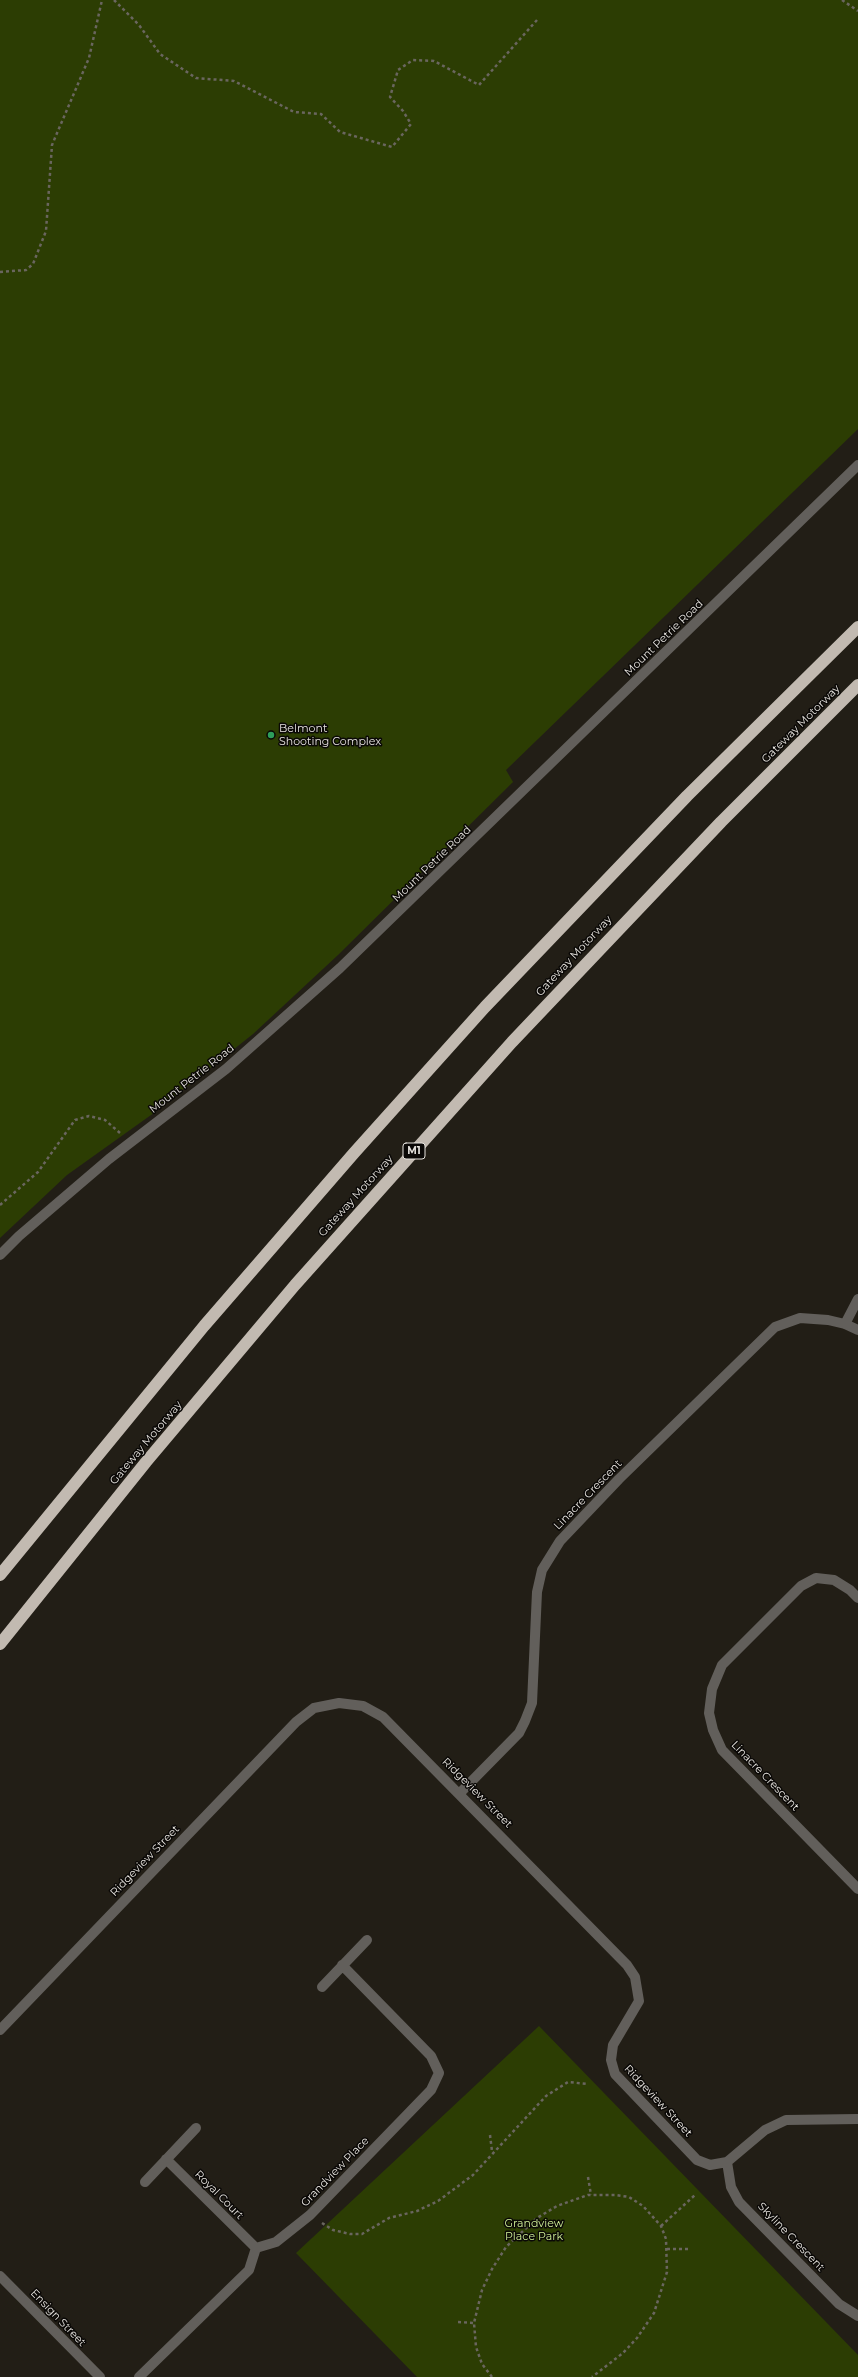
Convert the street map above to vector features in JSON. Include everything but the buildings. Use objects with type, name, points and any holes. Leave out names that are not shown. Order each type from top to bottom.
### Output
[{"type":"highway","points":[[0,1575],[204,1326],[364,1141],[485,1008],[687,796],[858,627]]},
{"type":"highway","name":"Gateway Motorway","points":[[0,1644],[146,1462],[295,1285],[512,1042],[678,866],[858,685]]},
{"type":"street","name":"Mount Petrie Road","points":[[0,1255],[18,1236],[130,1143],[226,1069],[340,968],[858,465]]},
{"type":"street","points":[[845,1324],[858,1299]]},
{"type":"street","name":"Linacre Crescent","points":[[460,1793],[519,1733],[525,1721],[532,1702],[537,1592],[542,1570],[560,1541],[619,1479],[775,1327],[800,1318],[828,1320],[845,1324],[858,1330]]},
{"type":"street","name":"Linacre Crescent","points":[[858,1598],[850,1590],[834,1580],[816,1578],[801,1586],[722,1665],[712,1689],[709,1713],[713,1730],[722,1750],[858,1889]]},
{"type":"street","name":"Ridgeview Street","points":[[0,2030],[296,1722],[314,1708],[339,1703],[362,1706],[383,1717],[460,1793],[627,1965],[635,1977],[639,2001],[613,2045],[611,2060],[615,2074],[697,2160],[710,2165],[727,2162]]},
{"type":"street","points":[[322,1987],[366,1940]]},
{"type":"street","name":"Grandview Place","points":[[256,2248],[276,2242],[310,2215],[431,2090],[439,2073],[431,2056],[342,1965]]},
{"type":"street","points":[[727,2162],[765,2130],[786,2120],[858,2119]]},
{"type":"street","points":[[145,2182],[196,2128]]},
{"type":"street","name":"Royal Court","points":[[166,2159],[256,2248]]},
{"type":"street","name":"Skyline Crescent","points":[[727,2162],[731,2187],[739,2202],[840,2304],[858,2316]]},
{"type":"street","points":[[139,2377],[249,2270],[256,2248]]},
{"type":"street","name":"Ensign Street","points":[[0,2276],[100,2377]]},
{"type":"path","points":[[0,272],[26,270],[33,264],[46,231],[52,145],[89,58],[102,0]]},
{"type":"path","points":[[114,0],[139,25],[160,54],[196,78],[234,80],[294,112],[321,114],[340,132],[392,147],[410,124],[403,111],[390,97],[398,70],[413,60],[434,61],[479,85],[537,20]]},
{"type":"path","points":[[842,0],[858,11]]},
{"type":"path","points":[[0,1205],[38,1172],[75,1120],[89,1116],[105,1120],[130,1143]]},
{"type":"path","points":[[310,2215],[333,2230],[350,2234],[362,2234],[389,2218],[417,2211],[438,2201],[473,2175],[493,2151],[546,2096],[556,2088],[568,2082],[588,2084]]},
{"type":"path","points":[[490,2135],[493,2151]]},
{"type":"path","points":[[588,2177],[590,2195]]},
{"type":"path","points":[[492,2377],[482,2364],[476,2347],[474,2323],[482,2290],[492,2269],[506,2247],[537,2218],[568,2201],[590,2195],[603,2194],[629,2197],[644,2206],[661,2226],[668,2249],[667,2272],[654,2313],[637,2338],[623,2353],[592,2377]]},
{"type":"path","points":[[661,2226],[695,2196]]},
{"type":"path","points":[[668,2249],[689,2248]]},
{"type":"path","points":[[458,2322],[474,2323]]},
{"type":"green space","name":"Belmont Shooting Complex","points":[[0,0],[858,0],[858,429],[506,770],[513,782],[338,955],[253,1034],[151,1115],[67,1175],[0,1238]]},
{"type":"green space","name":"Grandview Place Park","points":[[539,2026],[858,2355],[858,2377],[417,2377],[296,2253]]},
{"type":"place","name":"Belmont Shooting Complex","points":[[271,735]]}]
